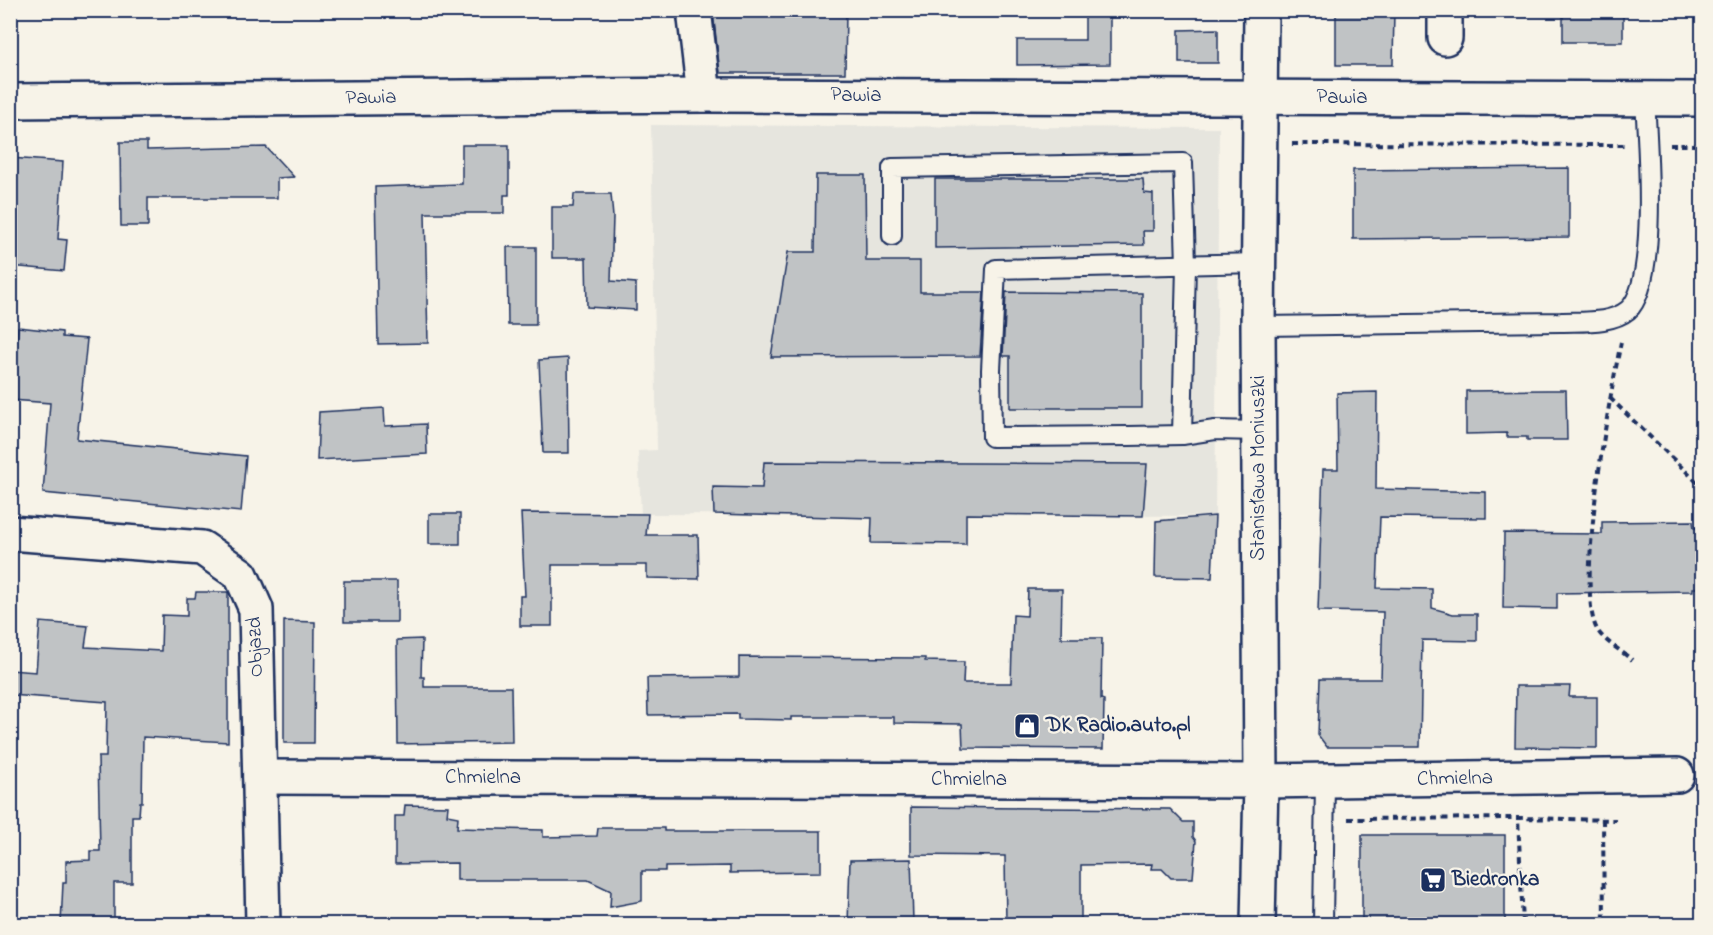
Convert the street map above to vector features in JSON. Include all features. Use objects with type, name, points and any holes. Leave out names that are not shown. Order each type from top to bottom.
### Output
[{"type":"street","points":[[694,10],[704,95]]},
{"type":"street","name":"Stanisława Moniuszki","points":[[1258,924],[1261,781],[1258,326],[1261,10]]},
{"type":"street","name":"Pawia","points":[[10,101],[704,95],[1702,99]]},
{"type":"street","name":"Objazd","points":[[10,533],[201,548],[242,575],[256,609],[263,924]]},
{"type":"street","name":"Chmielna","points":[[260,777],[1261,781],[1325,794],[1677,775]]},
{"type":"lane","points":[[1258,326],[1561,322],[1607,320],[1628,310],[1640,287],[1648,253],[1645,99]]},
{"type":"lane","points":[[892,236],[892,168],[1183,163],[1186,265],[1182,435]]},
{"type":"lane","points":[[1259,263],[996,269],[991,370],[992,437],[1182,435],[1215,430],[1259,431]]},
{"type":"lane","points":[[1323,924],[1325,794]]},
{"type":"path","points":[[1628,310],[1609,398],[1593,523],[1590,597],[1597,630],[1632,660]]},
{"type":"path","points":[[1609,398],[1697,482],[1702,482]]},
{"type":"path","points":[[1325,794],[1351,820],[1518,818],[1616,820]]},
{"type":"path","points":[[1518,818],[1523,924]]},
{"type":"path","points":[[1603,819],[1604,924]]},
{"type":"shaded area","points":[[651,125],[1219,128],[1215,516],[641,514],[638,451],[657,450]]},
{"type":"building","points":[[1085,10],[1110,10],[1110,64],[1017,65],[1017,40],[1085,40]]},
{"type":"building","points":[[1336,10],[1394,10],[1393,65],[1336,65]]},
{"type":"building","points":[[1563,10],[1623,10],[1623,42],[1563,42]]},
{"type":"building","points":[[713,12],[846,12],[845,73],[720,73]]},
{"type":"building","points":[[1218,29],[1218,63],[1179,63],[1179,30]]},
{"type":"building","points":[[120,142],[147,142],[147,150],[266,147],[294,177],[277,178],[277,198],[148,198],[148,226],[121,226]]},
{"type":"building","points":[[462,145],[509,145],[509,195],[504,195],[504,213],[425,213],[428,343],[378,344],[375,187],[462,184]]},
{"type":"building","points":[[10,158],[63,162],[58,239],[67,240],[64,271],[10,266],[16,218],[10,218]]},
{"type":"building","points":[[1569,168],[1569,237],[1353,239],[1353,170]]},
{"type":"building","points":[[816,175],[865,175],[866,261],[920,261],[920,292],[984,292],[980,356],[771,357],[788,252],[815,252]]},
{"type":"building","points":[[935,179],[1143,179],[1144,193],[1153,194],[1153,231],[1143,231],[1144,245],[935,248]]},
{"type":"building","points":[[574,194],[611,194],[613,217],[611,281],[636,283],[636,310],[587,307],[586,258],[552,258],[552,207],[573,207]]},
{"type":"building","points":[[507,247],[536,247],[536,325],[508,325]]},
{"type":"building","points":[[1006,292],[1142,293],[1142,408],[1010,408],[1010,356],[1003,356]]},
{"type":"building","points":[[18,327],[62,332],[62,337],[87,339],[77,439],[246,456],[241,512],[43,493],[50,403],[12,400]]},
{"type":"building","points":[[568,358],[569,453],[543,453],[539,360]]},
{"type":"building","points":[[1566,390],[1567,440],[1527,440],[1527,437],[1507,437],[1507,433],[1466,434],[1466,391]]},
{"type":"building","points":[[1377,392],[1376,489],[1486,492],[1486,518],[1380,517],[1377,588],[1432,589],[1432,608],[1453,614],[1477,614],[1477,641],[1422,640],[1420,747],[1327,747],[1318,735],[1320,679],[1381,679],[1383,612],[1318,611],[1323,469],[1338,469],[1337,393]]},
{"type":"building","points":[[384,408],[385,426],[426,424],[427,454],[317,460],[319,412]]},
{"type":"building","points":[[764,462],[1147,464],[1143,516],[966,514],[966,544],[871,543],[872,518],[714,514],[713,487],[762,488]]},
{"type":"building","points":[[521,513],[648,514],[646,535],[698,535],[699,579],[647,578],[647,565],[552,565],[552,626],[520,626],[520,596],[525,596]]},
{"type":"building","points":[[429,514],[460,514],[460,544],[429,544]]},
{"type":"building","points":[[1215,516],[1212,578],[1155,577],[1156,521]]},
{"type":"building","points":[[1693,521],[1694,528],[1702,528],[1702,588],[1693,588],[1693,591],[1557,593],[1557,609],[1503,608],[1504,533],[1602,534],[1602,522]]},
{"type":"building","points":[[344,581],[397,581],[397,622],[344,622]]},
{"type":"building","points":[[1028,589],[1062,589],[1061,638],[1102,638],[1103,749],[963,748],[962,724],[894,723],[894,717],[791,717],[791,720],[738,719],[738,714],[648,715],[647,678],[739,677],[739,657],[925,658],[925,661],[964,662],[963,683],[1011,683],[1013,615],[1027,616]]},
{"type":"building","points":[[196,592],[228,592],[228,742],[143,737],[142,802],[140,802],[139,816],[132,816],[132,883],[114,883],[114,924],[61,924],[66,861],[90,860],[90,851],[100,851],[98,757],[106,757],[107,702],[10,695],[10,670],[36,672],[40,622],[88,626],[85,647],[161,651],[162,615],[187,616],[187,598],[195,598]]},
{"type":"building","points":[[284,621],[315,622],[314,743],[284,743]]},
{"type":"building","points":[[422,639],[421,677],[424,677],[424,687],[511,687],[512,742],[398,744],[397,640]]},
{"type":"building","points":[[1516,686],[1570,686],[1569,697],[1597,697],[1597,748],[1515,747]]},
{"type":"building","points":[[405,805],[448,806],[447,815],[458,817],[457,828],[543,830],[543,837],[597,836],[598,828],[664,828],[664,831],[821,831],[821,872],[730,873],[730,866],[665,867],[665,871],[642,871],[642,901],[610,907],[611,891],[588,880],[457,880],[457,863],[395,864],[395,816],[404,816]]},
{"type":"building","points":[[911,807],[1170,809],[1183,822],[1193,822],[1193,837],[1196,841],[1193,878],[1171,878],[1162,869],[1151,869],[1152,864],[1081,865],[1081,924],[1006,924],[1005,856],[911,855]]},
{"type":"building","name":"Biedronka","points":[[1362,835],[1505,835],[1505,924],[1362,924]]},
{"type":"building","points":[[911,859],[913,921],[877,919],[876,924],[848,924],[850,860]]},
{"type":"place","name":"DK Radio.auto.pl","points":[[1027,726]]},
{"type":"place","name":"Biedronka","points":[[1433,880]]}]
